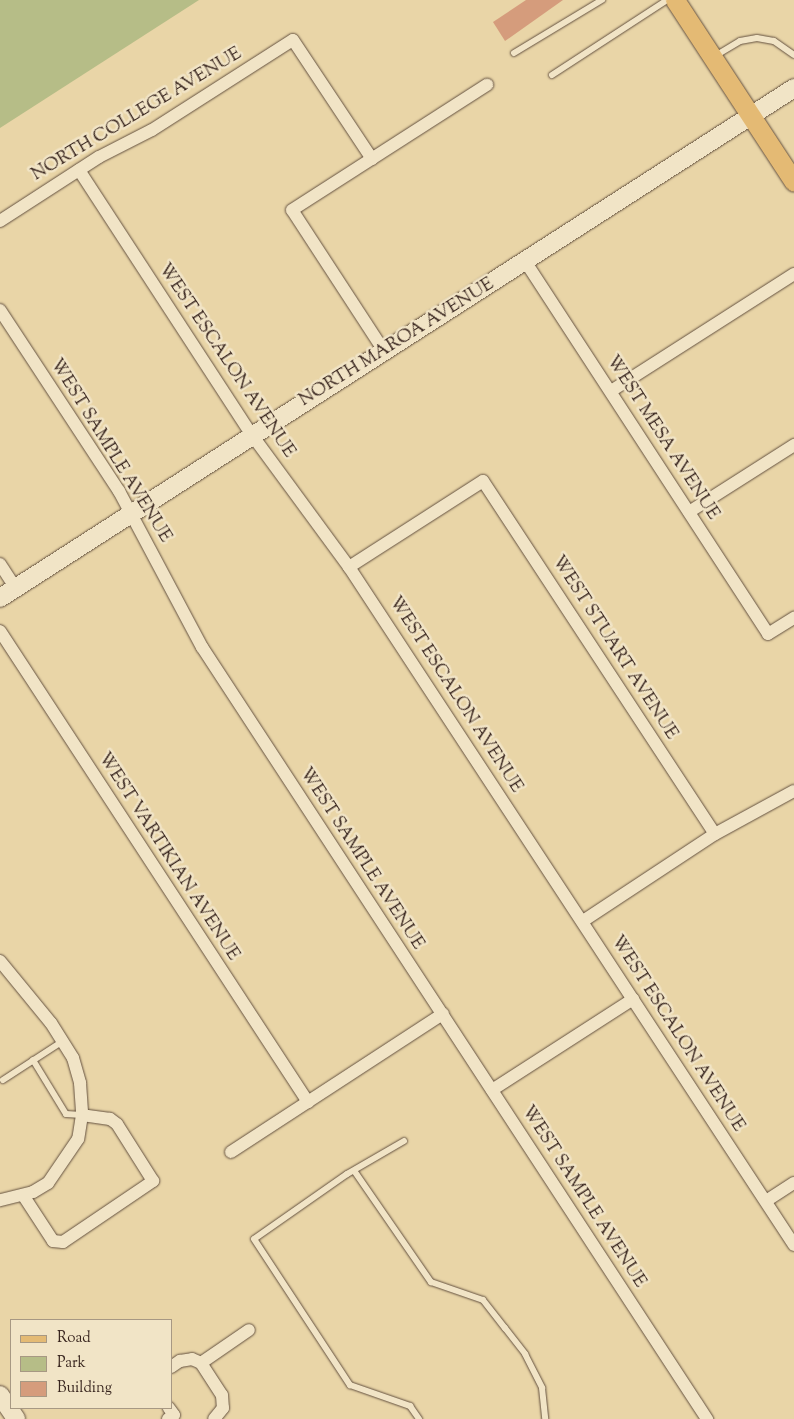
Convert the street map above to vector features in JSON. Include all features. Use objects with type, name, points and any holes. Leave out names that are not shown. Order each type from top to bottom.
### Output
[{"type":"main road","points":[[676,0],[794,182]]},
{"type":"main road","name":"NORTH MAROA AVENUE","points":[[0,598],[252,434],[794,88]]},
{"type":"main road","points":[[0,1395],[16,1419]]},
{"type":"street","name":"NORTH COLLEGE AVENUE","points":[[0,221],[79,170],[152,130],[293,40],[372,159]]},
{"type":"street","points":[[384,351],[292,210],[487,85]]},
{"type":"street","name":"WEST ESCALON AVENUE","points":[[79,170],[252,434],[349,567],[794,1245]]},
{"type":"street","name":"WEST MESA AVENUE","points":[[525,261],[768,634],[794,618]]},
{"type":"street","points":[[611,391],[794,274]]},
{"type":"street","name":"WEST SAMPLE AVENUE","points":[[0,310],[132,513],[202,647],[707,1419]]},
{"type":"street","points":[[689,512],[794,445]]},
{"type":"street","name":"WEST STUART AVENUE","points":[[349,567],[484,481],[715,834]]},
{"type":"street","points":[[0,564],[15,588]]},
{"type":"street","name":"WEST VARTIKIAN AVENUE","points":[[0,631],[308,1102]]},
{"type":"street","points":[[583,921],[715,834],[794,791]]},
{"type":"street","points":[[0,961],[39,1007],[73,1058],[80,1083],[82,1115],[78,1139],[63,1164],[48,1183],[23,1195],[0,1200]]},
{"type":"street","points":[[492,1090],[633,999]]},
{"type":"street","points":[[231,1152],[443,1014]]},
{"type":"street","points":[[23,1195],[53,1241],[63,1242],[153,1181],[117,1124],[110,1119],[82,1115]]},
{"type":"street","points":[[766,1201],[794,1183]]},
{"type":"street","points":[[201,1363],[249,1330]]},
{"type":"street","points":[[172,1367],[186,1360],[201,1363],[222,1395],[220,1416]]},
{"type":"lane","points":[[514,53],[602,0]]},
{"type":"lane","points":[[552,75],[667,0]]},
{"type":"lane","points":[[713,57],[740,41],[757,38],[774,41],[794,55]]},
{"type":"lane","points":[[2,1080],[62,1041]]},
{"type":"lane","points":[[32,1060],[66,1114],[82,1115]]},
{"type":"lane","points":[[404,1141],[331,1185],[254,1239],[350,1385],[410,1406],[419,1419]]},
{"type":"lane","points":[[355,1172],[431,1282],[483,1300],[505,1328],[525,1354],[542,1388],[545,1419]]},
{"type":"green space","points":[[0,0],[199,0],[0,128]]},
{"type":"building","points":[[526,0],[563,0],[505,41],[493,22]]}]
